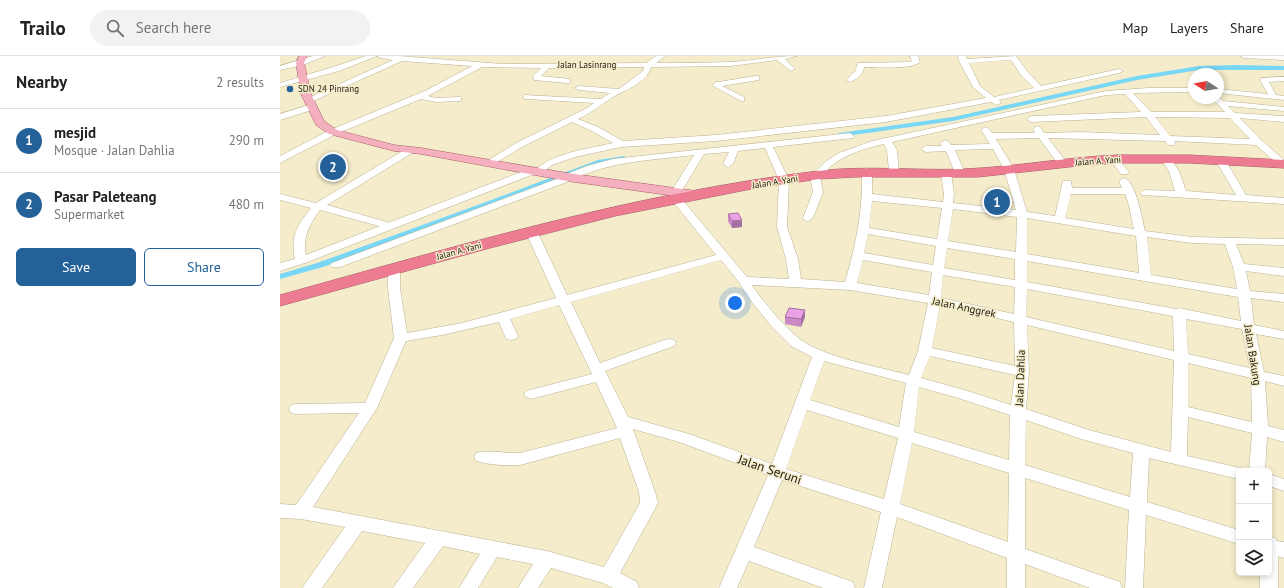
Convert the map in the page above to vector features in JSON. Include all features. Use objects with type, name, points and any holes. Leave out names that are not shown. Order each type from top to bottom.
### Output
[{"type":"highway","name":"Jalan A. Yani","points":[[280,301],[394,268],[676,196],[697,195],[816,175],[867,171],[953,173],[1170,153],[1221,161],[1284,164]]},
{"type":"main road","points":[[301,60],[302,79],[310,103],[322,125],[333,132],[362,141],[408,151],[420,151],[676,196]]},
{"type":"street","points":[[280,68],[301,60],[321,56]]},
{"type":"street","points":[[280,85],[373,56]]},
{"type":"street","name":"Jalan Lasinrang","points":[[381,56],[462,64],[503,66],[700,66],[731,64],[783,56],[793,56]]},
{"type":"street","points":[[528,66],[540,56]]},
{"type":"street","points":[[489,163],[519,145],[593,109],[602,101],[618,91],[625,89],[646,72],[648,65],[661,56]]},
{"type":"street","points":[[783,56],[791,69]]},
{"type":"street","points":[[850,80],[860,71],[860,65],[913,64],[916,61],[914,56]]},
{"type":"street","points":[[1244,56],[1284,58]]},
{"type":"street","points":[[1011,112],[992,100],[977,87],[962,59],[1012,57],[1024,73],[1040,88]]},
{"type":"street","points":[[280,117],[402,58]]},
{"type":"street","points":[[503,66],[513,59]]},
{"type":"street","points":[[430,92],[425,89],[462,64]]},
{"type":"street","points":[[731,64],[756,78],[718,84],[717,86],[721,89],[741,99]]},
{"type":"street","points":[[886,73],[887,64]]},
{"type":"street","points":[[280,160],[333,132],[430,92],[480,65]]},
{"type":"street","points":[[548,65],[537,76],[537,78],[567,81]]},
{"type":"street","points":[[280,262],[300,259],[534,171],[549,163],[572,155],[622,144],[716,138],[886,119],[992,100],[1119,71]]},
{"type":"street","points":[[1273,96],[1264,80],[1284,79]]},
{"type":"street","points":[[579,88],[618,91]]},
{"type":"street","points":[[808,218],[818,192],[816,175],[825,166],[842,155],[861,147],[979,121],[1011,112],[1024,111],[1085,97],[1126,91],[1188,90]]},
{"type":"street","points":[[1126,91],[1148,114],[1167,138],[1174,171],[1180,190],[1185,194]]},
{"type":"street","points":[[1224,92],[1284,98]]},
{"type":"street","points":[[420,96],[436,100],[458,99]]},
{"type":"street","points":[[527,97],[602,101]]},
{"type":"street","points":[[1224,102],[1284,109]]},
{"type":"street","points":[[1222,104],[1258,142],[1284,164]]},
{"type":"street","points":[[1024,111],[1031,119],[1040,135],[1062,163]]},
{"type":"street","points":[[1031,119],[1148,114],[1230,114],[1284,119]]},
{"type":"street","points":[[571,119],[595,129],[622,144]]},
{"type":"street","name":"Jalan Dahlia","points":[[979,121],[990,136],[1009,169],[1022,214],[1020,319],[1022,372],[1018,413],[1016,588]]},
{"type":"street","points":[[754,133],[757,122]]},
{"type":"street","points":[[873,588],[906,435],[913,381],[925,351],[935,300],[938,270],[953,173],[949,148],[935,131]]},
{"type":"street","points":[[990,136],[1040,135],[1258,142]]},
{"type":"street","points":[[336,266],[590,168],[616,161],[734,150],[850,136]]},
{"type":"street","points":[[886,141],[892,150],[894,171]]},
{"type":"street","points":[[768,146],[772,151],[784,180],[782,227],[792,259],[796,283]]},
{"type":"street","points":[[926,149],[995,146]]},
{"type":"street","points":[[728,164],[734,150]]},
{"type":"street","points":[[300,259],[298,246],[301,233],[305,223],[318,206],[408,151]]},
{"type":"street","points":[[700,153],[676,196],[744,281],[766,312],[788,336],[801,346],[819,355],[963,394],[1052,424],[1141,450],[1236,472]]},
{"type":"street","points":[[1114,159],[1124,176],[1140,233],[1143,245],[1145,277]]},
{"type":"street","points":[[1221,161],[1242,197]]},
{"type":"street","points":[[280,267],[383,224],[534,171]]},
{"type":"street","points":[[850,286],[859,256],[868,197],[867,171]]},
{"type":"street","points":[[1059,220],[1066,187],[1129,192]]},
{"type":"street","points":[[1146,193],[1242,197],[1284,201]]},
{"type":"street","points":[[868,197],[1022,214],[1192,240],[1284,242]]},
{"type":"street","points":[[280,198],[318,206],[383,224]]},
{"type":"street","points":[[863,230],[1244,294],[1284,298]]},
{"type":"street","points":[[532,233],[624,426],[647,492],[649,503],[646,510],[608,576]]},
{"type":"street","name":"Jalan Bakung","points":[[1230,242],[1239,267],[1248,327],[1258,375],[1260,430],[1257,468]]},
{"type":"street","points":[[401,338],[428,335],[503,317],[724,256]]},
{"type":"street","points":[[859,256],[1179,312],[1284,336]]},
{"type":"street","points":[[1239,267],[1284,272]]},
{"type":"street","points":[[301,512],[370,408],[401,338],[394,288],[394,268]]},
{"type":"street","name":"Jalan Anggrek","points":[[744,281],[850,286],[935,300],[1284,381]]},
{"type":"street","points":[[1179,312],[1181,357],[1179,460]]},
{"type":"street","points":[[503,317],[511,336]]},
{"type":"street","points":[[531,394],[598,372],[669,343]]},
{"type":"street","points":[[925,351],[1022,372]]},
{"type":"street","points":[[728,588],[777,472],[819,355]]},
{"type":"street","points":[[802,403],[1236,536]]},
{"type":"street","points":[[296,408],[370,408]]},
{"type":"street","points":[[1181,410],[1284,436]]},
{"type":"street","points":[[482,457],[508,460],[520,459],[557,450],[624,426]]},
{"type":"street","name":"Jalan Seruni","points":[[624,426],[683,438],[777,472],[891,508],[1114,588]]},
{"type":"street","points":[[1134,588],[1141,450]]},
{"type":"street","points":[[1272,481],[1284,485]]},
{"type":"street","points":[[280,511],[301,512],[547,559],[608,576],[630,588]]},
{"type":"street","points":[[311,588],[358,523]]},
{"type":"street","points":[[402,588],[439,538]]},
{"type":"street","points":[[468,588],[494,548]]},
{"type":"street","points":[[743,551],[846,588]]},
{"type":"street","points":[[527,588],[547,559]]},
{"type":"street","points":[[1269,576],[1269,588]]},
{"type":"building","points":[[738,213],[742,220],[732,221],[728,214]]},
{"type":"building","points":[[789,308],[805,310],[801,319],[785,317]]},
{"type":"waterway","points":[[839,135],[953,119],[1137,78],[1199,68],[1284,68]]},
{"type":"waterway","points":[[280,277],[320,265],[478,208],[600,161],[624,158]]},
{"type":"place","name":"SDN 24 Pinrang","points":[[290,89]]},
{"type":"place","name":"Pasar Paleteang","points":[[333,167]]},
{"type":"place","name":"mesjid","points":[[997,202]]}]
